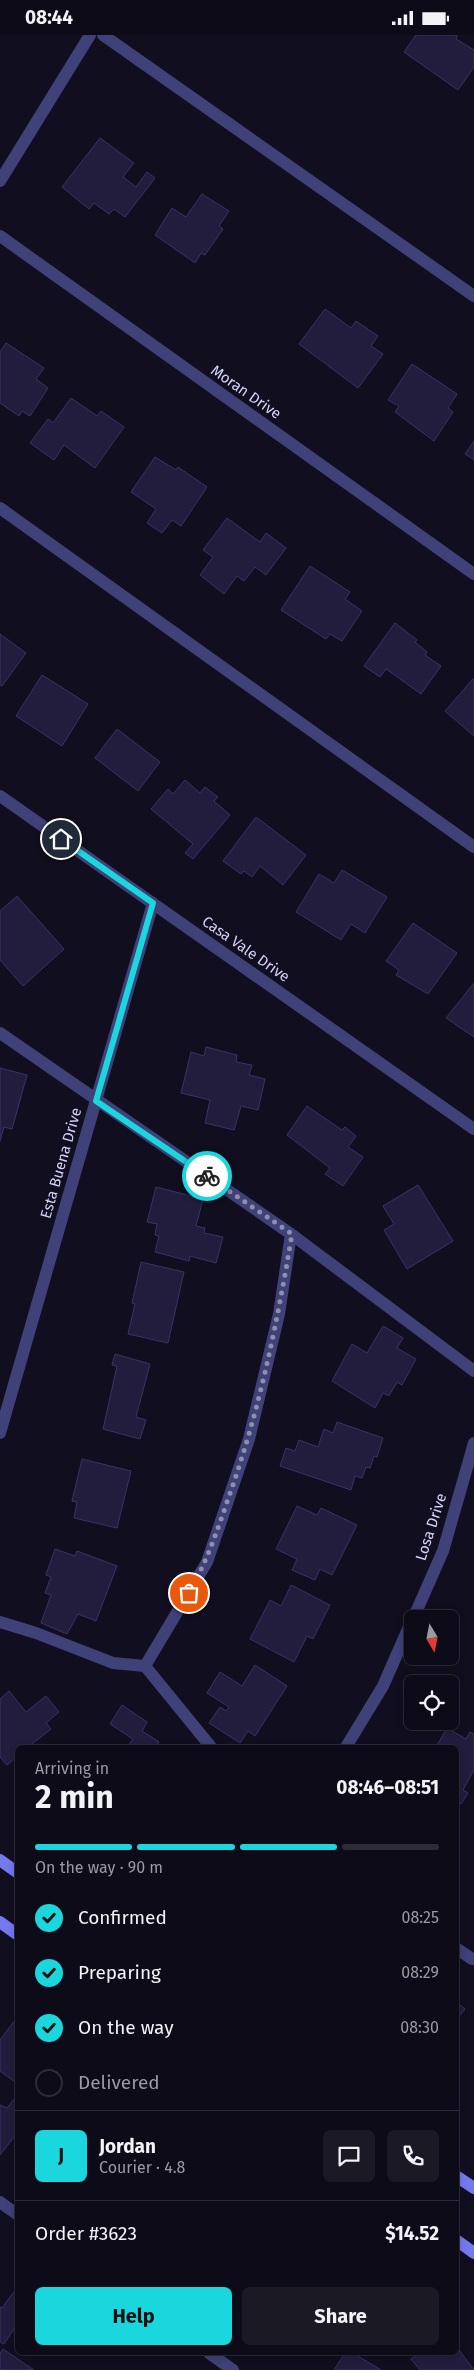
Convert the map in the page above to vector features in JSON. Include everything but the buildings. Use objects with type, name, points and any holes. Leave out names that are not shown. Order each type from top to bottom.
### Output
[{"type":"main road","points":[[0,1860],[15,1871]]},
{"type":"main road","points":[[0,1922],[15,1933]]},
{"type":"main road","points":[[459,2178],[474,2188]]},
{"type":"main road","points":[[459,2242],[474,2253]]},
{"type":"street","points":[[0,181],[90,35]]},
{"type":"street","points":[[103,35],[474,296]]},
{"type":"street","name":"Moran Drive","points":[[0,236],[474,574]]},
{"type":"street","points":[[0,508],[474,847]]},
{"type":"street","name":"Casa Vale Drive","points":[[0,796],[474,1129]]},
{"type":"street","name":"Esta Buena Drive","points":[[0,1433],[153,903]]},
{"type":"street","points":[[0,1033],[96,1101],[292,1234],[474,1371]]},
{"type":"street","points":[[145,1666],[207,1562],[249,1439],[279,1314],[292,1234]]},
{"type":"street","name":"Losa Drive","points":[[417,1610],[443,1551],[474,1443]]},
{"type":"street","points":[[0,1622],[36,1633],[113,1663],[145,1666],[209,1745]]},
{"type":"street","name":"Losa Drive","points":[[347,1745],[383,1686],[404,1639]]},
{"type":"street","points":[[459,1950],[473,1959]]},
{"type":"street","points":[[0,2202],[15,2213]]},
{"type":"street","points":[[212,2355],[233,2370]]},
{"type":"way so far","points":[[189,1593],[207,1562],[249,1439],[279,1314],[292,1234],[207,1176]]},
{"type":"route","points":[[61,839],[153,903],[96,1101],[207,1176]]}]
